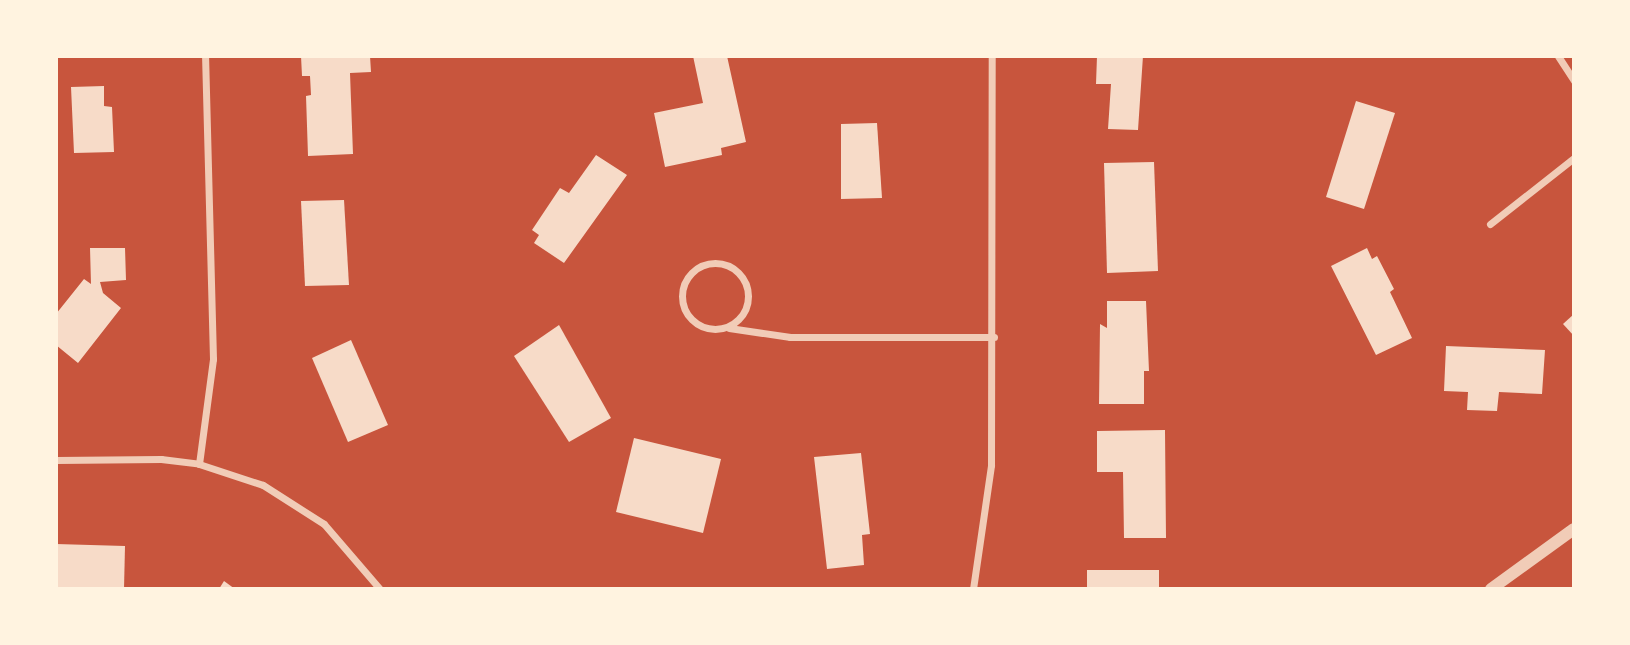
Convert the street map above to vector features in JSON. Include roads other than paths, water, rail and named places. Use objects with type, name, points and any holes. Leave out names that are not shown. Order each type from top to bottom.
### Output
[{"type":"street","points":[[199,464],[213,359],[205,56]]},
{"type":"street","points":[[973,589],[991,465],[994,337],[992,56]]},
{"type":"street","points":[[1558,56],[1574,81]]},
{"type":"street","points":[[1490,224],[1574,158]]},
{"type":"street","points":[[729,328],[743,315],[748,303],[746,282],[735,269],[718,262],[698,266],[685,279],[680,295],[684,312],[696,325],[715,331],[729,328],[790,337],[994,337]]},
{"type":"street","points":[[56,460],[161,459],[199,464],[263,485],[324,524],[380,589]]},
{"type":"street","points":[[1491,589],[1574,530]]}]
